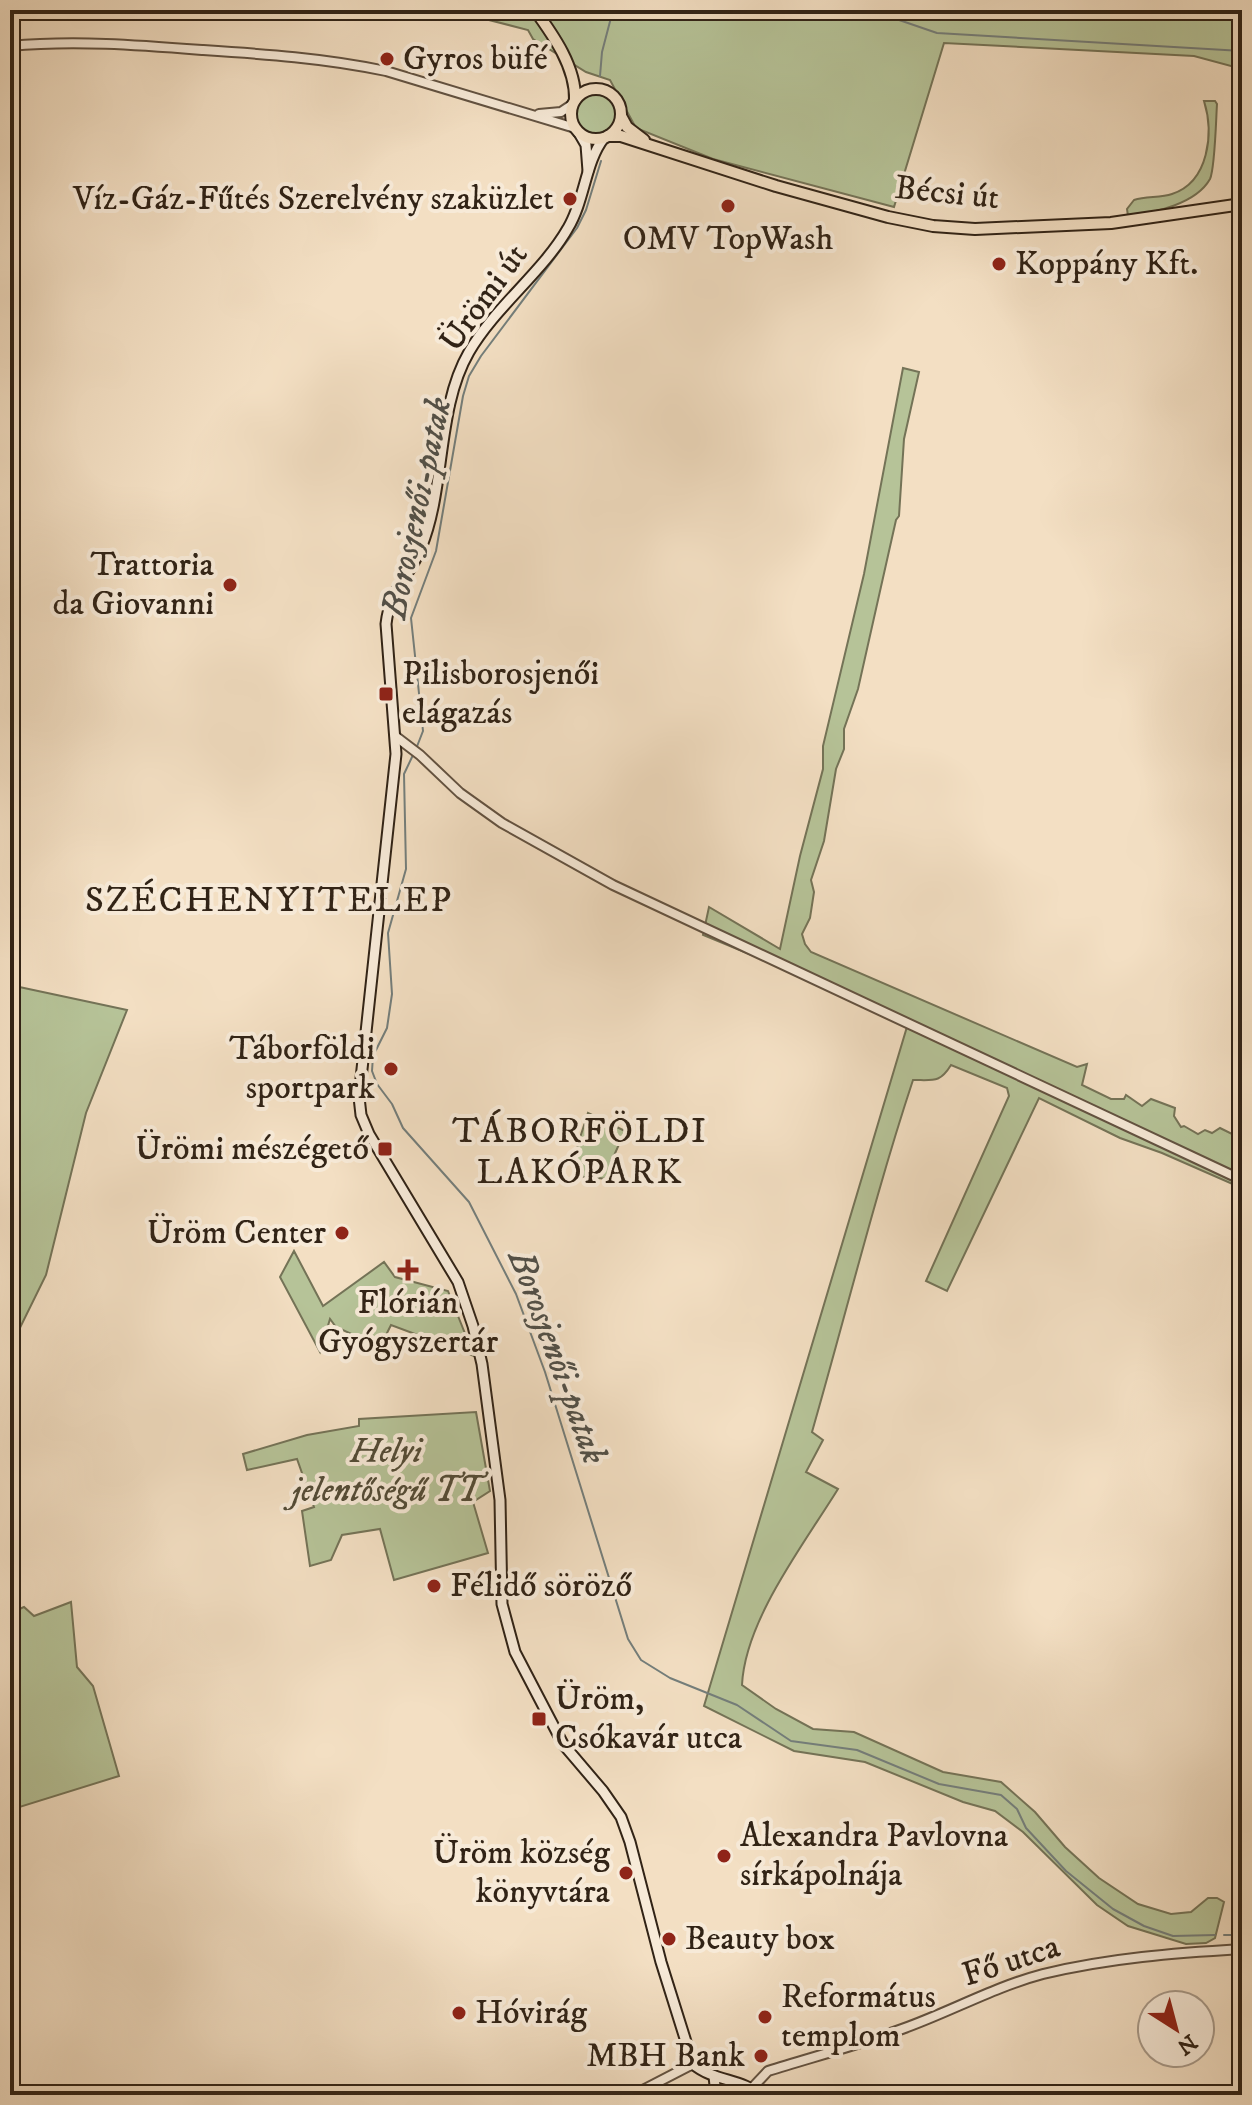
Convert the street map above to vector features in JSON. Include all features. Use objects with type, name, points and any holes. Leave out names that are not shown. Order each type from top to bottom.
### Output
[{"type":"main road","points":[[535,10],[567,63],[574,85],[571,118],[577,130],[595,139],[606,137],[617,127],[621,116],[615,97],[609,92],[593,89],[574,102]]},
{"type":"main road","points":[[567,63],[593,89]]},
{"type":"main road","name":"Bécsi út","points":[[621,116],[631,131],[656,147]]},
{"type":"main road","name":"Ürömi út","points":[[577,130],[586,145],[588,174]]},
{"type":"main road","name":"Bécsi út","points":[[606,137],[621,136],[757,180],[888,217],[958,228],[1123,222],[1242,204]]},
{"type":"main road","name":"Ürömi út","points":[[606,137],[597,147],[567,231],[477,340],[461,370],[422,546],[392,595],[388,609],[386,624],[396,754],[360,1080],[361,1115],[369,1134],[458,1282],[482,1364],[500,1500],[502,1604],[510,1637],[555,1732],[571,1756],[616,1808],[627,1831],[661,1962],[693,2064]]},
{"type":"main road","points":[[693,2064],[714,2076],[752,2088],[761,2095]]},
{"type":"main road","points":[[714,2076],[716,2095]]},
{"type":"street","points":[[10,46],[127,44],[331,61],[386,71],[534,114],[577,130]]},
{"type":"street","points":[[534,114],[558,113],[574,102]]},
{"type":"street","points":[[395,736],[409,745],[460,793],[502,823],[613,885],[1242,1180]]},
{"type":"street","name":"Fő utca","points":[[752,2088],[768,2071],[905,2029],[990,1991],[1045,1974],[1110,1960],[1173,1952],[1242,1949]]},
{"type":"street","points":[[633,2095],[648,2092],[693,2064]]},
{"type":"street","points":[[716,2095],[735,2084]]},
{"type":"green space","points":[[450,10],[1242,10],[1242,69],[1194,56],[944,43],[894,207],[713,159],[636,128],[610,80],[586,72],[533,39],[528,30]]},
{"type":"green space","points":[[596,94],[610,100],[616,114],[610,128],[596,134],[582,128],[576,114],[582,100]]},
{"type":"green space","points":[[1204,101],[1215,101],[1217,104],[1210,179],[1204,188],[1185,201],[1162,210],[1128,216],[1127,209],[1134,200],[1172,194],[1194,179],[1206,155],[1208,141]]},
{"type":"green space","points":[[903,368],[919,372],[904,439],[899,516],[858,689],[844,729],[844,749],[836,769],[824,841],[811,880],[814,892],[810,918],[802,934],[805,944],[811,952],[1077,1067],[1087,1064],[1082,1085],[1111,1099],[1124,1099],[1126,1095],[1142,1106],[1151,1099],[1175,1108],[1174,1116],[1181,1127],[1198,1134],[1205,1130],[1212,1133],[1220,1128],[1238,1137],[1242,1131],[1242,1177],[1237,1186],[1120,1138],[1039,1098],[947,1291],[926,1281],[1009,1096],[1007,1088],[951,1065],[936,1079],[913,1080],[812,1432],[823,1440],[806,1472],[838,1489],[793,1558],[765,1609],[753,1635],[742,1685],[776,1709],[813,1729],[854,1732],[943,1772],[1001,1782],[1099,1878],[1138,1904],[1171,1914],[1191,1912],[1208,1898],[1217,1898],[1224,1902],[1215,1938],[1206,1943],[1186,1944],[1128,1926],[1097,1905],[1023,1832],[995,1811],[963,1802],[865,1762],[794,1751],[704,1706],[909,1020],[703,935],[709,907],[780,949],[823,769],[823,746],[864,574]]},
{"type":"green space","points":[[10,985],[127,1010],[86,1113],[46,1275],[10,1348]]},
{"type":"green space","points":[[588,1113],[625,1131],[612,1160],[608,1179],[573,1176],[578,1144]]},
{"type":"green space","points":[[294,1251],[323,1306],[384,1262],[395,1277],[448,1291],[474,1356],[391,1325],[380,1347],[336,1327],[330,1319],[320,1352],[280,1277]]},
{"type":"green space","name":"Helyi jelentőségű TT","points":[[476,1412],[490,1491],[473,1502],[488,1553],[394,1580],[380,1529],[342,1535],[331,1560],[310,1566],[302,1511],[314,1507],[297,1459],[247,1470],[243,1454],[307,1435],[359,1426],[359,1419]]},
{"type":"green space","points":[[71,1602],[77,1667],[93,1686],[119,1776],[10,1810],[10,1613],[24,1607],[34,1616]]},
{"type":"waterway","name":"Borosjenői-patak","points":[[600,76],[602,52],[613,10]]},
{"type":"waterway","points":[[870,10],[937,33],[1242,51]]},
{"type":"waterway","name":"Borosjenői-patak","points":[[416,749],[423,731],[411,618],[436,551],[469,376],[577,228],[586,210],[601,161]]},
{"type":"waterway","name":"Borosjenői-patak","points":[[413,755],[404,774],[406,869],[388,933],[392,994],[387,1028],[373,1056],[372,1071],[403,1128],[469,1202],[516,1294],[545,1372],[628,1639],[641,1660],[670,1678],[737,1705],[791,1741],[857,1750],[939,1784],[1001,1795],[1017,1809],[1026,1828],[1066,1871],[1113,1909],[1144,1926],[1173,1936],[1215,1935]]},
{"type":"waterway","name":"Borosjenői-patak","points":[[1224,1935],[1242,1935]]},
{"type":"place","name":"Gyros büfé","points":[[387,59]]},
{"type":"place","name":"Víz-Gáz-Fűtés Szerelvény szaküzlet","points":[[570,199]]},
{"type":"place","name":"OMV TopWash","points":[[728,206]]},
{"type":"place","name":"Koppány Kft.","points":[[999,264]]},
{"type":"place","name":"Trattoria da Giovanni","points":[[230,585]]},
{"type":"place","name":"Pilisborosjenői elágazás","points":[[386,694]]},
{"type":"place","name":"Táborföldi sportpark","points":[[391,1069]]},
{"type":"place","name":"Ürömi mészégető","points":[[385,1149]]},
{"type":"place","name":"Üröm Center","points":[[342,1233]]},
{"type":"place","name":"Flórián Gyógyszertár","points":[[408,1270]]},
{"type":"place","name":"Félidő söröző","points":[[434,1586]]},
{"type":"place","name":"Üröm, Csókavár utca","points":[[539,1719]]},
{"type":"place","name":"Alexandra Pavlovna sírkápolnája","points":[[724,1856]]},
{"type":"place","name":"Üröm község könyvtára","points":[[626,1873]]},
{"type":"place","name":"Beauty box","points":[[669,1939]]},
{"type":"place","name":"Hóvirág","points":[[459,2013]]},
{"type":"place","name":"Református templom","points":[[765,2017]]},
{"type":"place","name":"MBH Bank","points":[[761,2056]]},
{"type":"district","name":"SZÉCHENYITELEP","points":[[269,900]]},
{"type":"district","name":"TÁBORFÖLDI LAKÓPARK","points":[[580,1152]]}]
